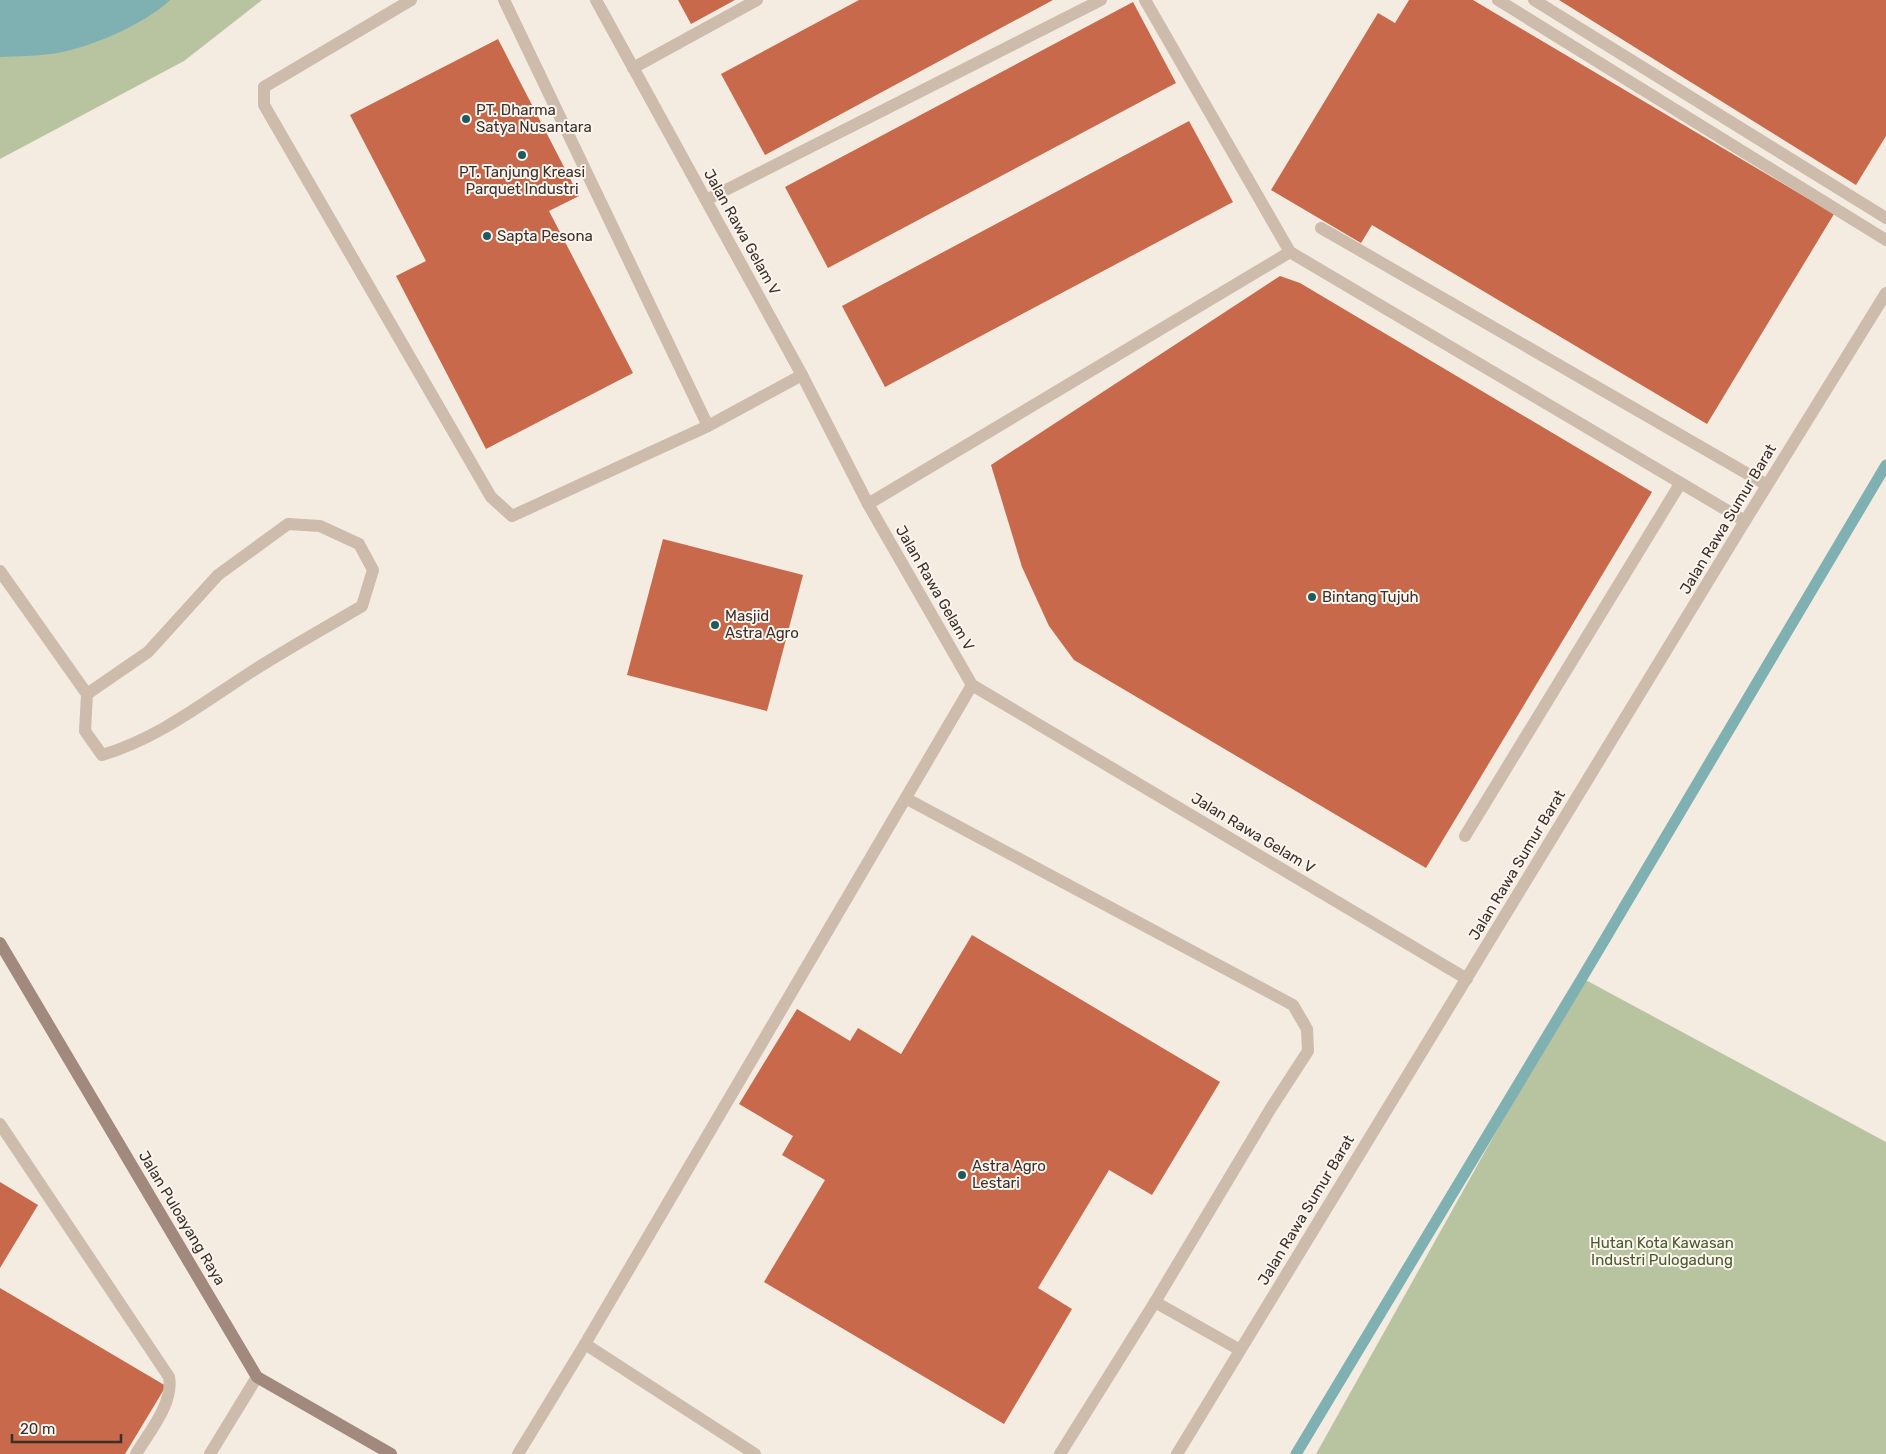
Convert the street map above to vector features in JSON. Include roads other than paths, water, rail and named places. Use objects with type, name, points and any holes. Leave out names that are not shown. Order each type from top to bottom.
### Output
[{"type":"street","points":[[411,0],[264,87],[264,105],[491,497],[512,516],[708,426],[802,375]]},
{"type":"street","points":[[504,0],[708,426]]},
{"type":"street","name":"Jalan Rawa Gelam V","points":[[596,0],[802,375],[868,504],[972,686],[1467,979]]},
{"type":"street","points":[[633,68],[757,0]]},
{"type":"street","points":[[706,200],[1101,0]]},
{"type":"street","points":[[1144,0],[1290,252],[1745,521]]},
{"type":"street","points":[[1498,0],[1886,240]]},
{"type":"street","points":[[1534,0],[1886,218]]},
{"type":"street","points":[[1321,228],[1767,485]]},
{"type":"street","points":[[868,504],[1290,252]]},
{"type":"street","name":"Jalan Rawa Sumur Barat","points":[[1177,1454],[1745,521],[1886,293]]},
{"type":"street","points":[[1465,836],[1680,484]]},
{"type":"street","points":[[0,571],[87,694],[85,731],[102,755],[122,749],[161,730],[259,667],[362,606],[372,570],[359,544],[320,526],[288,524],[218,575],[148,652],[87,694]]},
{"type":"street","points":[[518,1454],[586,1344],[972,686]]},
{"type":"street","points":[[907,799],[1293,1005],[1307,1029],[1308,1051],[1271,1108],[1155,1302],[1060,1454]]},
{"type":"street","name":"Jalan Puloayang Raya","points":[[0,943],[257,1377],[383,1452]]},
{"type":"street","points":[[0,1124],[169,1377],[170,1386],[164,1406],[136,1454]]},
{"type":"street","points":[[1155,1302],[1240,1350]]},
{"type":"street","points":[[586,1344],[755,1454]]},
{"type":"street","points":[[210,1454],[257,1377]]},
{"type":"water","points":[[0,0],[170,0],[131,27],[81,47],[51,54],[0,57]]},
{"type":"waterway","points":[[1296,1454],[1582,978],[1886,465]]},
{"type":"place","name":"PT. Dharma Satya Nusantara","points":[[466,119]]},
{"type":"place","name":"PT. Tanjung Kreasi Parquet Industri","points":[[522,155]]},
{"type":"place","name":"Sapta Pesona","points":[[487,236]]},
{"type":"place","name":"Bintang Tujuh","points":[[1312,597]]},
{"type":"place","name":"Masjid Astra Agro","points":[[715,625]]},
{"type":"place","name":"Astra Agro Lestari","points":[[962,1175]]},
{"type":"park label","name":"Hutan Kota Kawasan Industri Pulogadung","points":[[1662,1252]]}]
